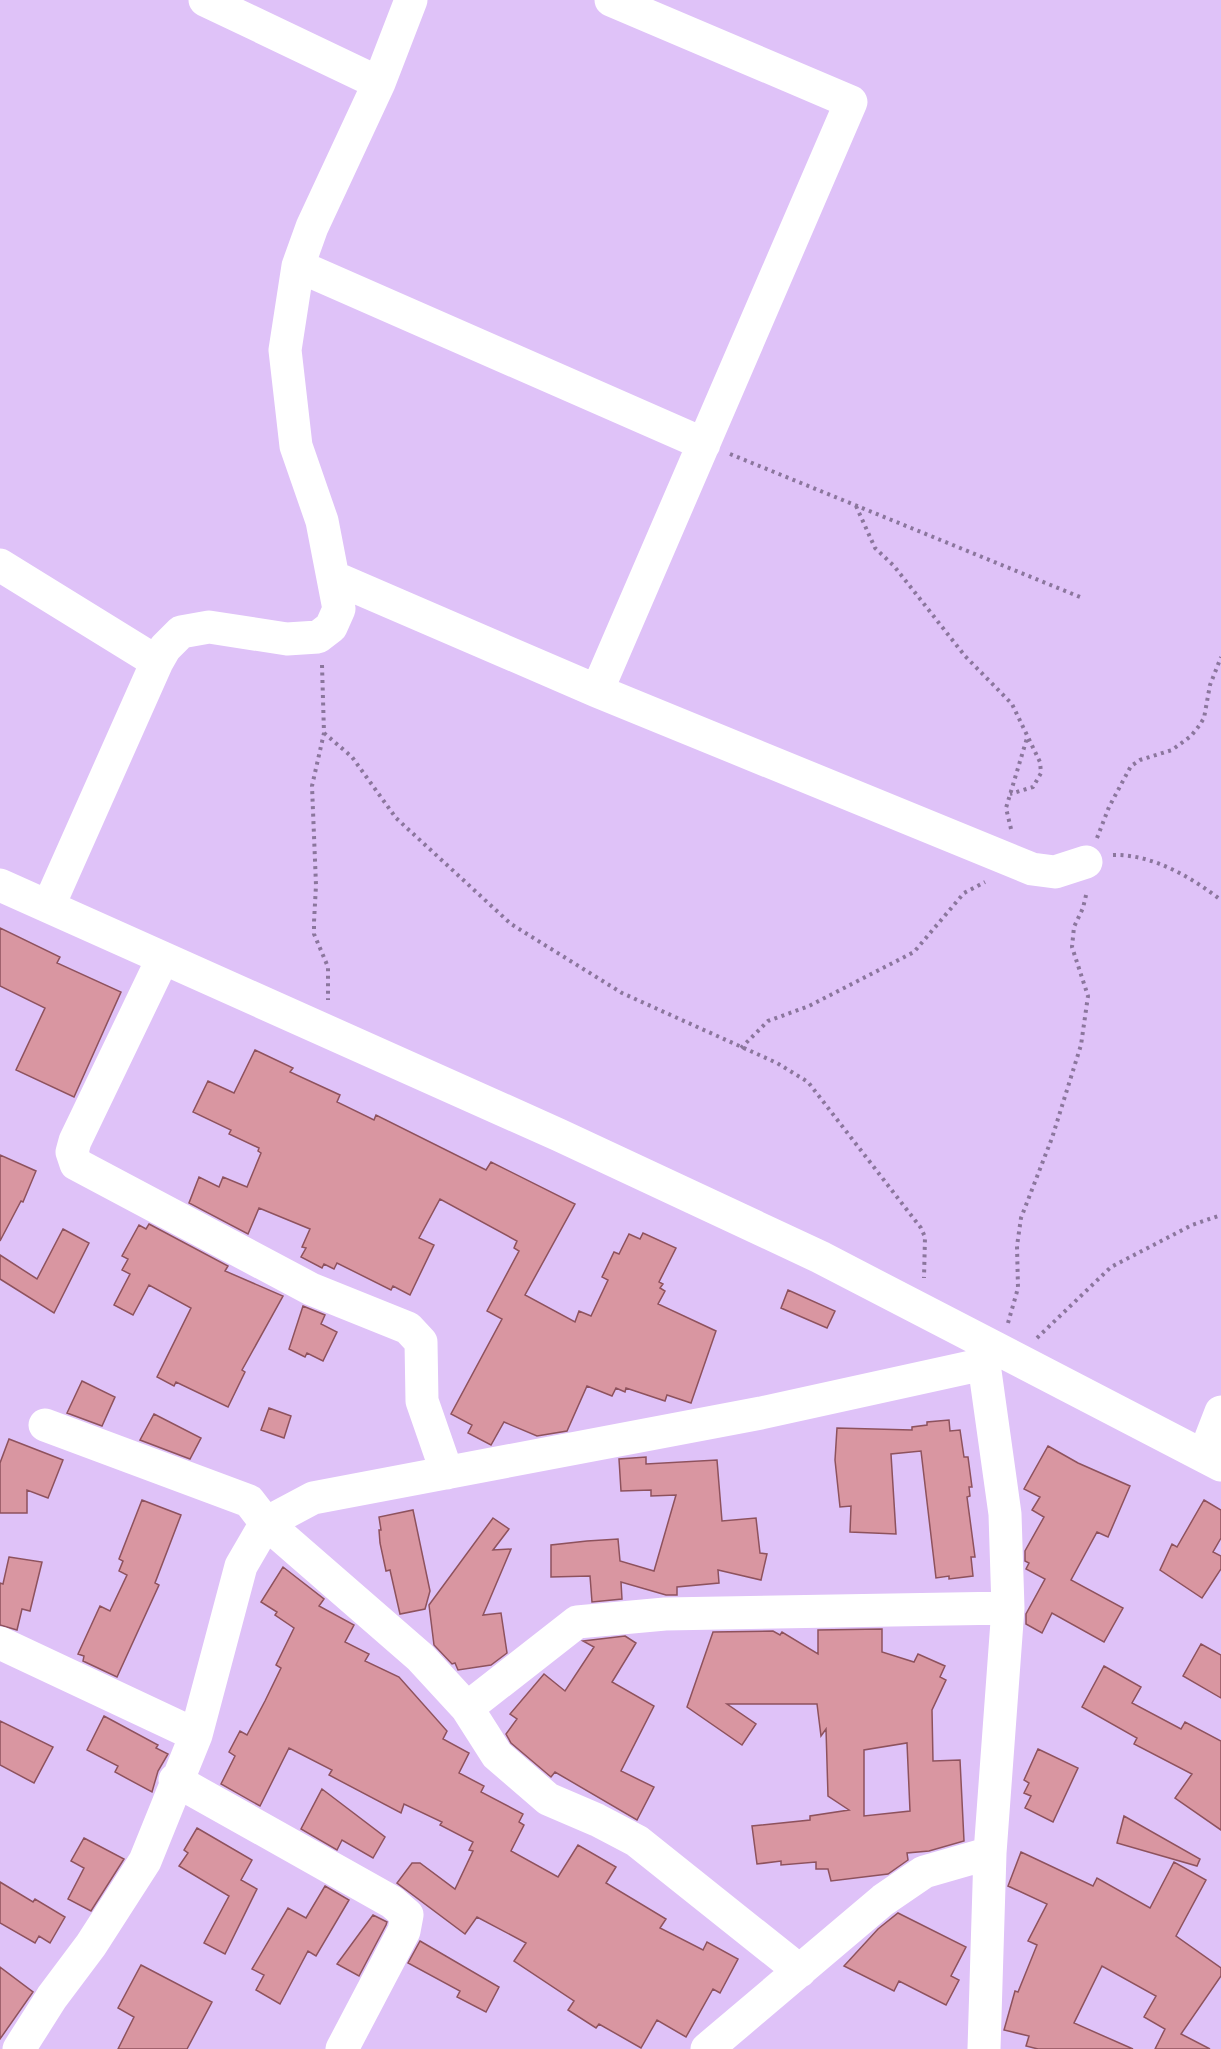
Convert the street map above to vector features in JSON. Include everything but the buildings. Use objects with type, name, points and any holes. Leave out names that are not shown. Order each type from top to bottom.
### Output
[{"type":"street","points":[[205,0],[379,83]]},
{"type":"street","points":[[49,905],[157,662],[165,648],[181,632],[209,627],[287,639],[318,637],[332,627],[339,609],[335,578],[322,521],[296,447],[285,350],[298,266],[312,227],[379,83],[411,0]]},
{"type":"street","points":[[597,691],[851,102],[611,0]]},
{"type":"street","points":[[298,266],[704,444]]},
{"type":"street","points":[[0,565],[157,662]]},
{"type":"street","points":[[335,578],[597,691],[1015,863],[1032,869],[1055,872],[1086,862]]},
{"type":"street","points":[[0,886],[49,905],[559,1135],[810,1252],[933,1316],[994,1353],[1212,1460],[1221,1412]]},
{"type":"street","points":[[163,958],[75,1141],[72,1152],[76,1164],[311,1289],[408,1328],[420,1342],[422,1401],[447,1473]]},
{"type":"street","points":[[19,2049],[52,1997],[91,1946],[145,1861],[175,1780],[196,1735],[241,1566],[266,1523],[313,1498],[762,1413],[994,1353]]},
{"type":"street","points":[[984,2049],[990,1853],[1008,1608],[1005,1514],[994,1353]]},
{"type":"street","points":[[45,1425],[249,1501],[266,1523],[420,1657],[467,1708],[497,1755],[548,1799],[597,1820],[637,1841],[800,1971]]},
{"type":"street","points":[[467,1708],[577,1622],[664,1614],[1008,1608]]},
{"type":"street","points":[[0,1643],[196,1735]]},
{"type":"street","points":[[175,1780],[392,1902],[407,1915],[404,1931],[342,2049]]},
{"type":"street","points":[[707,2049],[883,1899],[924,1872],[990,1853]]},
{"type":"path","points":[[704,444],[1080,597]]},
{"type":"path","points":[[856,506],[875,548],[894,566],[965,656],[1012,704],[1040,762],[1041,773],[1033,787],[1010,794]]},
{"type":"path","points":[[318,637],[324,733],[312,786],[316,885],[314,928],[328,967],[327,992],[337,1036]]},
{"type":"path","points":[[994,1353],[1015,1304],[1018,1288],[1017,1234],[1021,1218],[1052,1138],[1081,1045],[1088,996],[1072,947],[1074,927],[1086,899],[1086,862],[1109,807],[1131,766],[1140,760],[1172,750],[1191,736],[1199,726],[1204,718],[1210,685],[1221,657]]},
{"type":"path","points":[[324,733],[352,757],[396,818],[488,906],[511,924],[622,993],[793,1071],[808,1082],[921,1228],[925,1237],[924,1277],[933,1316]]},
{"type":"path","points":[[741,1048],[768,1022],[809,1006],[914,952],[964,893],[1015,863],[1018,848],[1006,808],[1028,738]]},
{"type":"path","points":[[1086,862],[1115,854],[1153,862],[1193,880],[1221,900]]},
{"type":"path","points":[[994,1353],[1057,1322],[1101,1273],[1192,1225],[1221,1215]]}]
